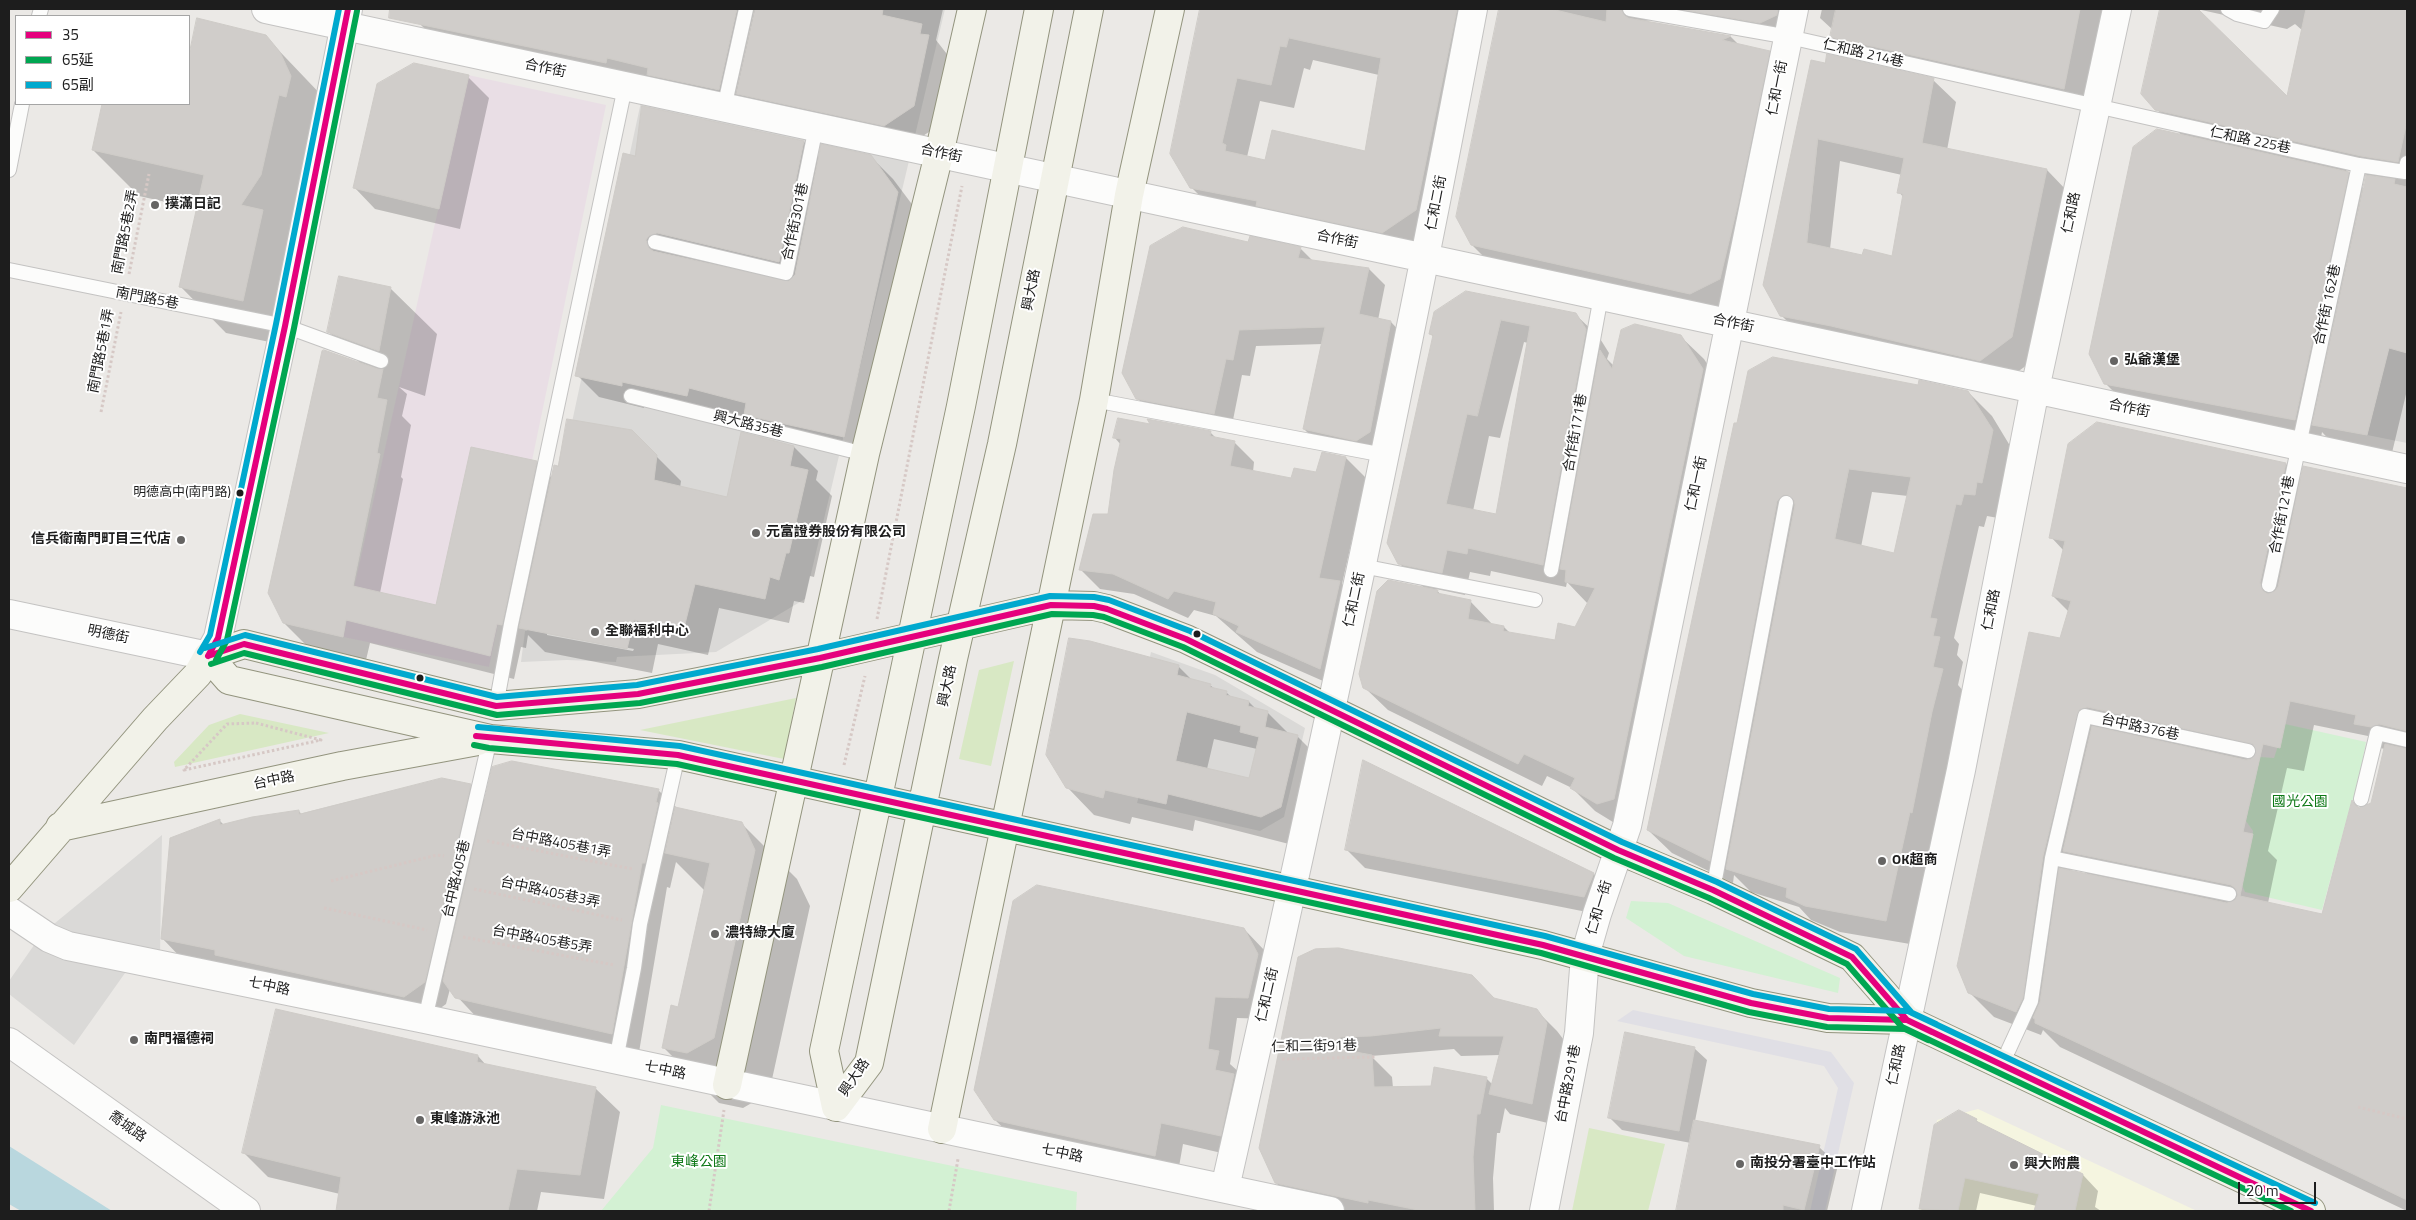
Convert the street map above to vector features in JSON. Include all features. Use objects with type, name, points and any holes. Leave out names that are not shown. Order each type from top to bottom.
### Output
[{"type":"street","name":"合作街","points":[[266,9],[347,17],[625,87],[2407,469]]},
{"type":"street","points":[[727,1084],[865,454],[939,154],[972,9]]},
{"type":"street","name":"興大路","points":[[836,1107],[824,1051],[961,406],[1006,168],[1039,9]]},
{"type":"street","name":"興大路","points":[[836,1107],[869,1063],[961,626],[1002,444],[1089,9]]},
{"type":"street","points":[[952,1131],[1005,826],[1094,400],[1129,195],[1170,9]]},
{"type":"street","name":"仁和二街","points":[[1225,1188],[1332,710],[1426,259],[1473,9]]},
{"type":"street","name":"仁和一街","points":[[1585,956],[1618,850],[1628,826],[1794,9]]},
{"type":"street","name":"仁和路","points":[[1866,1211],[1961,770],[2035,390],[2117,9]]},
{"type":"street","points":[[9,888],[156,718],[198,674],[218,638],[285,326],[347,17]]},
{"type":"street","name":"台中路","points":[[1907,1020],[1852,957],[1713,890],[1618,850],[1186,639],[1126,615],[1094,606],[1050,605],[820,658],[638,694],[496,706],[244,644],[208,656],[229,680],[490,739],[678,755],[1292,888],[1585,956],[1751,1003],[1818,1016],[1907,1020],[2311,1211]]},
{"type":"street","name":"明德街","points":[[9,614],[208,656]]},
{"type":"street","name":"台中路","points":[[60,827],[342,766],[490,739]]},
{"type":"street","name":"七中路","points":[[9,911],[49,938],[68,946],[426,1019],[1330,1211]]},
{"type":"street","name":"台中路291巷","points":[[1544,1211],[1579,1033],[1585,956]]},
{"type":"street","name":"喬城路","points":[[9,1042],[246,1211]]},
{"type":"lane","points":[[724,108],[746,9]]},
{"type":"lane","name":"仁和路 214巷","points":[[1630,9],[1789,37],[2095,107]]},
{"type":"lane","points":[[2228,9],[2237,14],[2264,21],[2272,9]]},
{"type":"lane","points":[[496,706],[511,624],[625,87]]},
{"type":"lane","points":[[9,170],[22,105]]},
{"type":"lane","name":"仁和路 225巷","points":[[2095,107],[2359,165],[2406,167]]},
{"type":"lane","name":"合作街301巷","points":[[655,242],[786,274],[816,127]]},
{"type":"lane","name":"合作街 162巷","points":[[2297,446],[2359,165]]},
{"type":"lane","name":"南門路5巷","points":[[9,270],[285,326],[381,361]]},
{"type":"lane","name":"合作街171巷","points":[[1551,570],[1601,296]]},
{"type":"lane","name":"興大路35巷","points":[[631,396],[865,454]]},
{"type":"lane","points":[[1094,400],[1384,455]]},
{"type":"lane","name":"合作街121巷","points":[[2269,585],[2297,446]]},
{"type":"lane","points":[[1713,890],[1786,503]]},
{"type":"lane","points":[[1362,566],[1535,600]]},
{"type":"lane","name":"台中路376巷","points":[[2002,1064],[2031,1002],[2052,858],[2085,716],[2248,751]]},
{"type":"lane","points":[[2361,799],[2377,733],[2407,740]]},
{"type":"lane","name":"台中路405巷","points":[[426,1019],[455,885],[482,780],[490,739]]},
{"type":"lane","points":[[616,1060],[634,968],[640,924],[678,755]]},
{"type":"lane","points":[[2052,858],[2229,894]]},
{"type":"path","points":[[838,791],[871,646],[967,160]]},
{"type":"path","name":"南門路5巷2弄","points":[[125,294],[149,174]]},
{"type":"path","name":"南門路5巷1弄","points":[[101,412],[125,294]]},
{"type":"path","points":[[256,723],[321,740],[184,770],[227,724],[256,723]]},
{"type":"path","name":"台中路405巷1弄","points":[[466,837],[651,872]]},
{"type":"path","points":[[331,880],[437,855],[462,859]]},
{"type":"path","name":"台中路405巷3弄","points":[[455,885],[640,924]]},
{"type":"path","name":"台中路405巷5弄","points":[[324,908],[445,933],[634,968]]},
{"type":"path","name":"仁和二街91巷","points":[[1254,1060],[1376,1057]]},
{"type":"path","points":[[709,1211],[727,1084]]},
{"type":"path","points":[[2358,1108],[2407,1118]]},
{"type":"path","points":[[948,1211],[952,1131]]},
{"type":"shaded area","points":[[661,9],[945,9],[805,599],[716,652],[617,657],[616,662],[567,660],[521,662],[525,631],[527,631]]},
{"type":"shaded area","points":[[468,75],[606,105],[489,667],[343,637]]},
{"type":"shaded area","points":[[2407,275],[2407,443],[2367,435]]},
{"type":"shaded area","points":[[1151,652],[1215,675],[1305,728],[1284,817],[1260,831],[1137,803],[1160,712],[1139,707]]},
{"type":"shaded area","points":[[162,835],[160,955],[49,928]]},
{"type":"shaded area","points":[[39,938],[130,966],[74,1045],[9,994],[9,981]]},
{"type":"shaded area","points":[[1633,1010],[1831,1052],[1854,1083],[1825,1211],[1810,1211],[1838,1088],[1824,1066],[1617,1021]]},
{"type":"shaded area","name":"興大附農","points":[[1978,1109],[2197,1211],[1919,1211],[1937,1120]]},
{"type":"green space","points":[[1014,661],[991,766],[959,759],[979,670]]},
{"type":"green space","points":[[796,698],[784,759],[640,730]]},
{"type":"green space","points":[[240,714],[329,733],[175,767],[174,762],[209,725]]},
{"type":"green space","name":"國光公園","points":[[2285,724],[2366,742],[2355,800],[2352,800],[2322,910],[2245,892],[2242,885],[2253,831],[2246,821],[2260,757],[2274,758]]},
{"type":"green space","points":[[1631,901],[1668,903],[1840,978],[1838,993],[1684,956],[1626,918]]},
{"type":"green space","name":"東峰公園","points":[[661,1105],[1077,1192],[1076,1211],[601,1211],[653,1148]]},
{"type":"green space","points":[[1589,1128],[1665,1144],[1648,1211],[1572,1211]]},
{"type":"water","points":[[9,1146],[112,1211],[21,1211],[9,1204]]},
{"type":"building","points":[[390,9],[737,9],[719,90],[647,75],[648,68],[607,58],[606,63],[389,18]]},
{"type":"building","points":[[755,9],[883,9],[882,15],[922,24],[920,34],[929,35],[914,106],[884,126],[736,94]]},
{"type":"building","points":[[1200,9],[1457,9],[1416,210],[1382,233],[1256,206],[1257,201],[1190,188],[1170,154]],"holes":[[[1289,38],[1381,58],[1365,151],[1272,130],[1265,160],[1225,151],[1226,145],[1222,143],[1237,78],[1271,85],[1280,46],[1286,47]]]},
{"type":"building","points":[[1499,9],[1551,9],[1606,22],[1607,9],[1621,9],[1628,18],[1731,36],[1722,40],[1770,51],[1738,204],[1720,279],[1690,294],[1471,245],[1456,217]]},
{"type":"building","points":[[1679,9],[1778,9],[1777,15],[1760,23]]},
{"type":"building","points":[[1836,9],[2080,9],[2064,89],[1830,37]]},
{"type":"building","points":[[2160,9],[2198,9],[2287,96],[2306,9],[2407,9],[2407,121],[2398,162],[2361,156],[2155,110],[2141,94]]},
{"type":"building","points":[[197,18],[266,35],[280,52],[291,76],[286,97],[279,95],[261,175],[241,205],[263,210],[243,301],[179,287],[204,175],[92,150],[102,105],[190,105],[190,50]]},
{"type":"building","points":[[1827,54],[1934,78],[1922,143],[2047,169],[2012,337],[1980,361],[1780,316],[1763,285],[1811,60],[1825,63]],"holes":[[[1818,139],[1904,158],[1897,193],[1903,194],[1892,256],[1864,249],[1862,255],[1807,243]]]},
{"type":"building","points":[[414,63],[469,75],[439,209],[353,188],[377,84]]},
{"type":"building","points":[[642,106],[804,141],[779,262],[657,233],[649,236],[646,240],[649,248],[653,251],[789,281],[795,275],[821,144],[871,155],[898,192],[844,437],[744,415],[746,403],[689,388],[687,396],[622,382],[622,386],[575,376],[623,153],[635,156]]},
{"type":"building","points":[[2157,129],[2349,172],[2295,420],[2104,384],[2089,354],[2133,147]]},
{"type":"building","points":[[2366,175],[2395,179],[2394,184],[2407,187],[2407,353],[2389,348],[2367,435],[2312,425]]},
{"type":"building","points":[[1183,227],[1248,242],[1250,236],[1301,247],[1298,258],[1369,268],[1359,314],[1391,321],[1370,432],[1356,441],[1303,429],[1325,327],[1239,330],[1233,360],[1226,359],[1214,414],[1136,399],[1122,373],[1150,246]]},
{"type":"building","points":[[339,276],[391,287],[379,351],[327,332]]},
{"type":"building","points":[[1466,291],[1576,313],[1586,329],[1543,565],[1468,548],[1467,554],[1447,550],[1442,573],[1398,564],[1387,543],[1433,335],[1429,334],[1434,312]],"holes":[[[1501,320],[1530,326],[1496,514],[1446,504],[1467,414],[1477,416]]]},
{"type":"building","points":[[1635,324],[1681,335],[1703,369],[1614,799],[1597,804],[1570,788],[1575,778],[1524,754],[1518,764],[1363,688],[1359,674],[1377,591],[1388,580],[1438,590],[1437,593],[1471,600],[1468,619],[1504,626],[1503,631],[1555,640],[1558,623],[1575,627],[1595,588],[1565,582],[1566,570],[1560,569],[1600,350],[1612,369],[1621,330]]},
{"type":"building","points":[[324,350],[378,369],[383,369],[377,398],[387,400],[377,453],[380,454],[353,586],[436,605],[471,447],[537,461],[502,625],[497,624],[490,656],[346,620],[343,637],[283,623],[268,593],[322,351]]},
{"type":"building","points":[[1773,357],[1918,385],[1919,380],[1968,391],[1993,430],[1982,483],[1977,482],[1975,495],[1964,494],[1961,505],[1956,504],[1930,618],[1937,619],[1933,636],[1940,637],[1933,667],[1943,669],[1932,712],[1912,813],[1910,812],[1886,921],[1805,906],[1786,897],[1787,888],[1726,869],[1795,505],[1794,500],[1788,495],[1783,495],[1777,501],[1710,861],[1647,830],[1734,423],[1737,423],[1748,371]],"holes":[[[1849,469],[1911,477],[1894,553],[1835,539]]]},
{"type":"building","points":[[1118,418],[1150,424],[1147,419],[1211,431],[1210,436],[1235,441],[1230,466],[1291,478],[1294,468],[1316,472],[1322,452],[1346,457],[1319,578],[1340,581],[1320,669],[1236,632],[1239,626],[1213,614],[1216,602],[1174,591],[1168,599],[1113,574],[1079,570],[1093,514],[1108,514],[1114,470],[1121,439],[1113,438]]},
{"type":"building","points":[[567,419],[632,430],[657,455],[654,480],[727,497],[741,432],[794,446],[790,466],[808,470],[789,553],[786,553],[779,580],[770,577],[765,599],[695,584],[683,632],[634,620],[627,649],[519,628],[554,465],[558,466]]},
{"type":"building","points":[[2097,422],[2286,463],[2260,583],[2263,591],[2268,594],[2275,591],[2278,587],[2303,466],[2407,488],[2407,731],[2379,724],[2371,727],[2354,724],[2356,715],[2290,701],[2280,748],[2263,744],[2243,832],[2253,834],[2240,896],[2322,914],[2352,800],[2359,808],[2371,803],[2385,744],[2407,749],[2407,1200],[2035,1023],[2033,1018],[2040,1002],[2059,868],[2227,903],[2235,900],[2238,895],[2235,888],[2231,885],[2063,851],[2092,726],[2246,760],[2251,759],[2256,753],[2253,744],[2087,707],[2079,710],[2043,856],[2023,998],[2016,1012],[1968,993],[1957,966],[2029,632],[2060,638],[2071,601],[2052,596],[2065,541],[2049,538],[2068,444]]},
{"type":"building","points":[[1069,638],[1090,641],[1179,665],[1177,675],[1211,684],[1210,687],[1227,691],[1226,695],[1249,701],[1248,706],[1268,711],[1265,727],[1298,735],[1281,807],[1261,817],[1168,794],[1166,804],[1105,790],[1103,798],[1066,788],[1046,755]],"holes":[[[1187,712],[1241,726],[1240,732],[1259,737],[1249,778],[1176,761]]]},
{"type":"building","points":[[1363,760],[1594,873],[1584,897],[1345,850]]},
{"type":"building","points":[[512,761],[659,789],[656,802],[658,803],[645,863],[642,863],[612,1034],[455,998],[443,981],[492,767]]},
{"type":"building","points":[[442,778],[471,784],[425,982],[404,997],[215,955],[215,950],[161,939],[170,838],[220,819],[220,825],[252,817],[299,810],[299,814]]},
{"type":"building","name":"濃特綠大廈","points":[[675,807],[742,822],[755,850],[714,1038],[687,1053],[662,1048],[671,1005],[678,1007],[710,863],[665,853]]},
{"type":"building","points":[[1037,885],[1244,928],[1258,954],[1248,998],[1215,997],[1208,1049],[1219,1051],[1215,1070],[1234,1074],[1221,1136],[1161,1123],[1155,1156],[994,1120],[974,1090],[1013,901]]},
{"type":"building","points":[[1339,948],[1472,975],[1494,998],[1537,1009],[1547,1023],[1532,1104],[1489,1094],[1504,1036],[1439,1036],[1441,1028],[1371,1036],[1340,1037],[1339,1049],[1372,1055],[1374,1087],[1431,1086],[1434,1067],[1487,1077],[1480,1114],[1477,1114],[1473,1157],[1475,1211],[1423,1211],[1368,1200],[1368,1203],[1275,1183],[1259,1148],[1298,957],[1315,949]]},
{"type":"building","name":"東峰游泳池","points":[[276,1009],[478,1055],[477,1062],[596,1087],[580,1175],[517,1169],[508,1211],[336,1211],[341,1177],[242,1153]]},
{"type":"building","points":[[1625,1032],[1695,1047],[1679,1131],[1608,1118]]},
{"type":"building","points":[[1959,1110],[1977,1119],[1976,1121],[2083,1174],[2075,1211],[2034,1211],[2039,1194],[1965,1178],[1958,1211],[1919,1209],[1934,1125]]},
{"type":"building","points":[[1694,1120],[1820,1145],[1804,1210],[1783,1205],[1783,1211],[1676,1211]]},
{"type":"transit line","name":"65副","points":[[200,652],[210,635],[276,324],[339,9]]},
{"type":"transit line","name":"35","points":[[208,656],[218,638],[285,326],[348,9]]},
{"type":"transit line","name":"65延","points":[[216,660],[227,640],[294,328],[357,11]]},
{"type":"transit line","name":"65副","points":[[205,648],[245,635],[497,697],[637,685],[818,649],[1050,596],[1094,597],[1109,600],[1190,631],[1622,842],[1717,882],[1856,949],[1912,1013],[2315,1203]]},
{"type":"transit line","name":"35","points":[[208,656],[244,644],[496,706],[638,694],[820,658],[1051,605],[1094,606],[1107,609],[1186,639],[1618,850],[1713,890],[1852,957],[1907,1020],[2311,1211]]},
{"type":"transit line","name":"65延","points":[[211,664],[244,653],[497,715],[640,703],[822,667],[1052,614],[1104,617],[1183,647],[1614,858],[1709,898],[1847,964],[1902,1027],[2291,1211]]},
{"type":"transit line","name":"65副","points":[[478,727],[680,746],[1545,936],[1753,994],[1829,1009],[1908,1011],[1936,1024]]},
{"type":"transit line","name":"35","points":[[476,736],[678,755],[1543,945],[1751,1003],[1828,1018],[1907,1020],[1932,1032]]},
{"type":"transit line","name":"65延","points":[[474,745],[489,748],[677,764],[1541,953],[1749,1012],[1827,1027],[1905,1029],[1928,1040]]},
{"type":"place","name":"撲滿日記","points":[[155,205]]},
{"type":"place","name":"弘爺漢堡","points":[[2114,361]]},
{"type":"place","name":"明德高中(南門路)","points":[[240,493]]},
{"type":"place","name":"元富證券股份有限公司","points":[[756,533]]},
{"type":"place","name":"信兵衛南門町目三代店","points":[[181,540]]},
{"type":"place","name":"全聯福利中心","points":[[595,632]]},
{"type":"place","name":"OK超商","points":[[1882,861]]},
{"type":"place","name":"濃特綠大廈","points":[[715,934]]},
{"type":"place","name":"南門福德祠","points":[[134,1040]]},
{"type":"place","name":"東峰游泳池","points":[[420,1120]]},
{"type":"place","name":"南投分署臺中工作站","points":[[1740,1164]]},
{"type":"place","name":"興大附農","points":[[2014,1165]]}]
